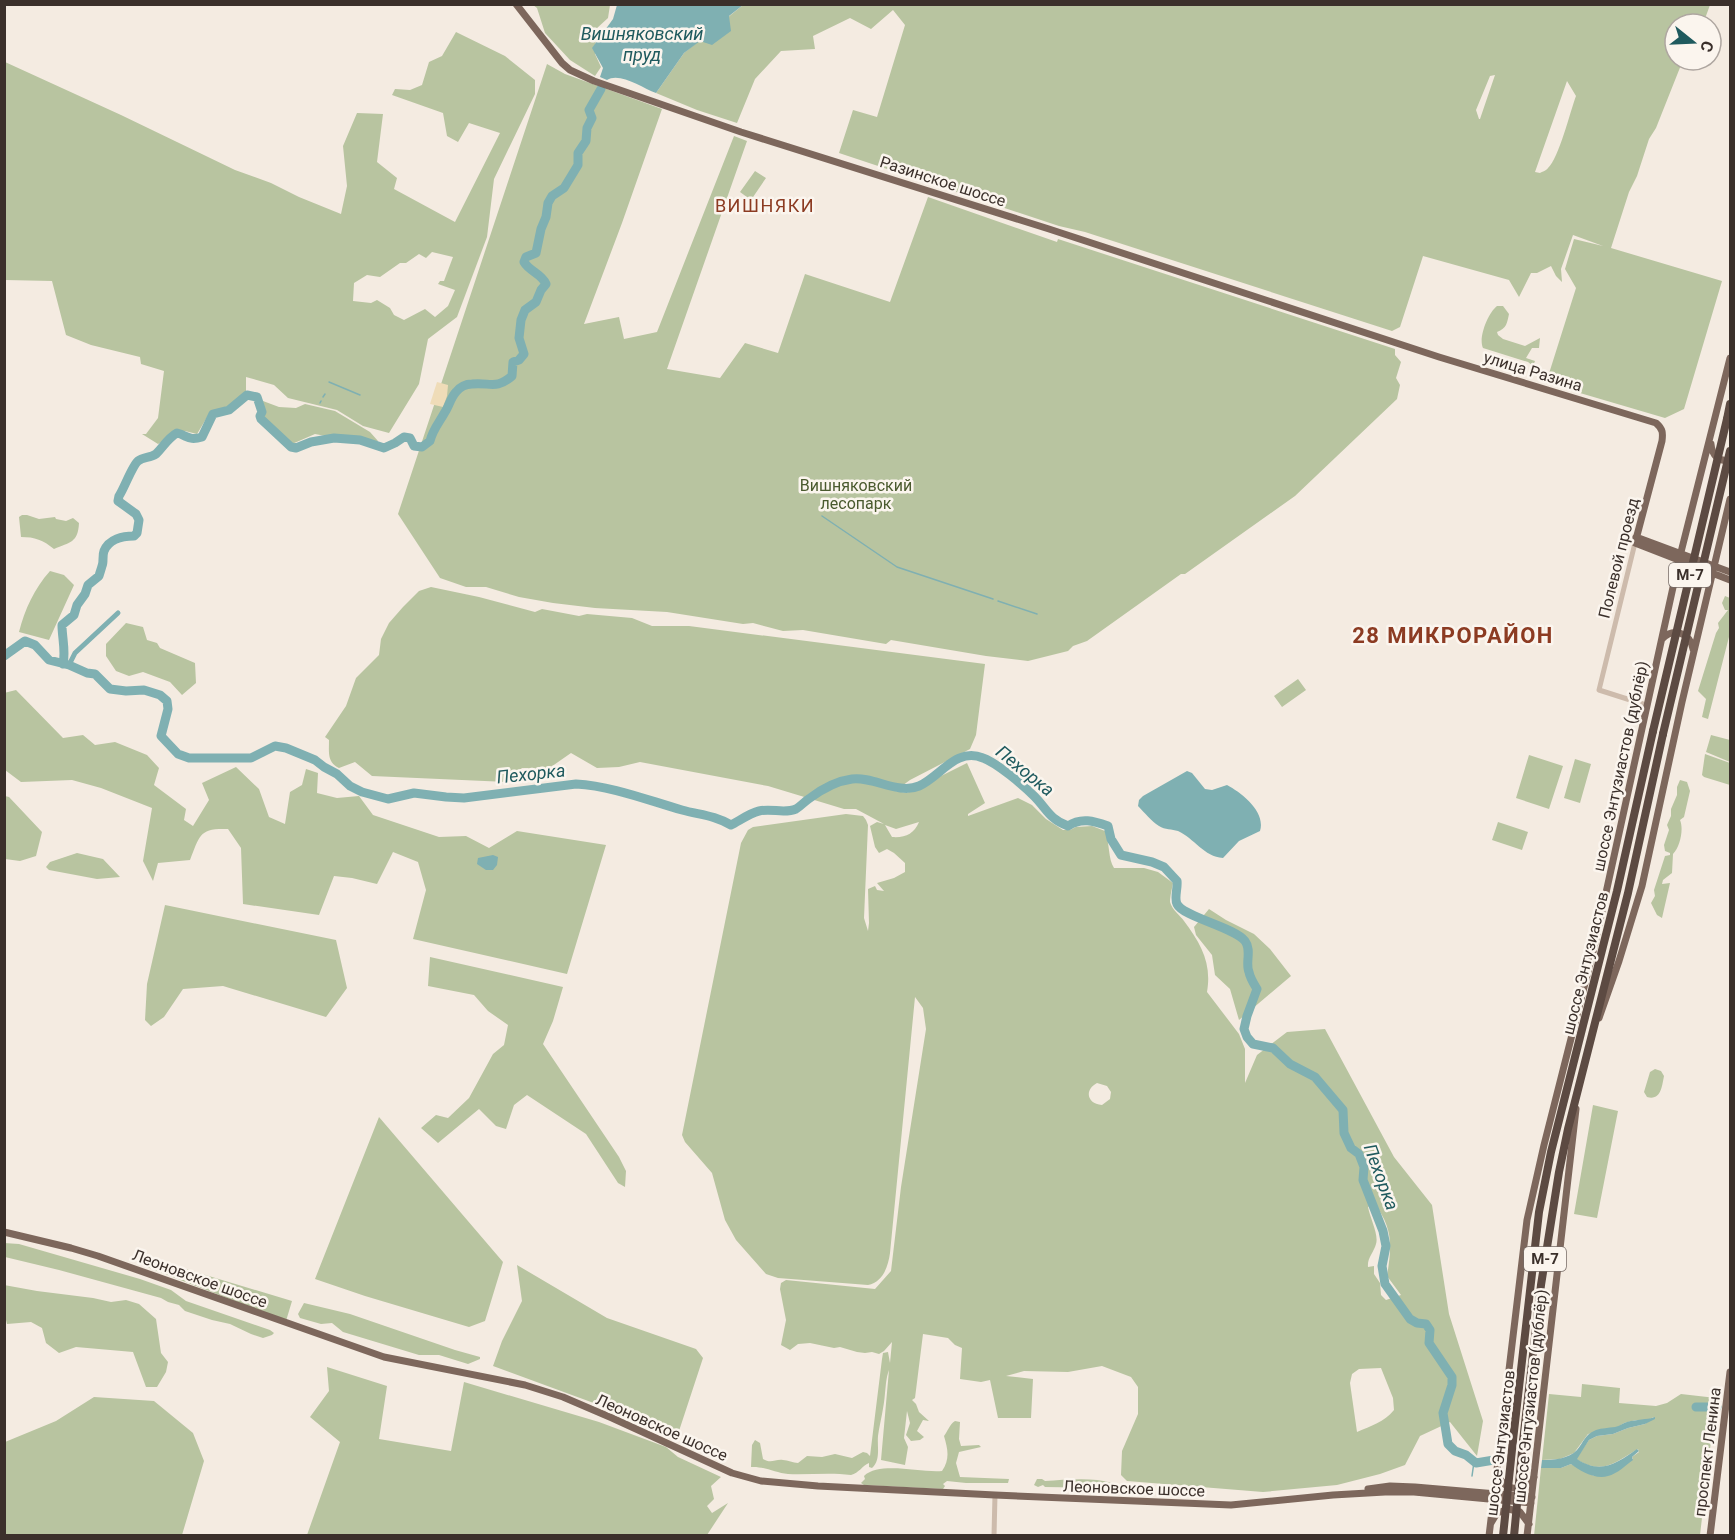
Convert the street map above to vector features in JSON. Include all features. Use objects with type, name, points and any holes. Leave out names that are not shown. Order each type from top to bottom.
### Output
[{"type":"highway","name":"шоссе Энтузиастов","points":[[1503,1536],[1539,1212],[1551,1152],[1617,891],[1731,404]]},
{"type":"highway","name":"шоссе Энтузиастов","points":[[1514,1536],[1541,1285],[1552,1210],[1568,1129],[1628,893],[1663,734],[1731,451]]},
{"type":"main road","name":"Разинское шоссе","points":[[516,4],[562,63],[570,70],[594,81],[741,132],[1045,228],[1390,341]]},
{"type":"main road","name":"улица Разина","points":[[1390,341],[1656,423],[1661,427],[1663,433]]},
{"type":"main road","name":"шоссе Энтузиастов (дублёр)","points":[[1489,1536],[1527,1220],[1593,952],[1680,557],[1731,358]]},
{"type":"main road","name":"Полевой проезд","points":[[1636,540],[1663,433]]},
{"type":"main road","points":[[1711,439],[1713,455],[1722,460],[1731,460]]},
{"type":"main road","points":[[1589,1045],[1619,961],[1642,886],[1693,655],[1731,499]]},
{"type":"main road","points":[[1636,540],[1731,580]]},
{"type":"main road","points":[[1680,557],[1714,565],[1731,572]]},
{"type":"main road","points":[[1661,642],[1668,634],[1682,633],[1691,642],[1693,655]]},
{"type":"main road","points":[[1563,1071],[1587,1010]]},
{"type":"main road","name":"шоссе Энтузиастов (дублёр)","points":[[1527,1536],[1580,1080]]},
{"type":"main road","name":"Леоновское шоссе","points":[[4,1233],[98,1256],[384,1357],[525,1385],[612,1418],[732,1473],[768,1482],[1231,1505],[1385,1492],[1531,1500]]},
{"type":"main road","name":"проспект Ленина","points":[[1710,1536],[1731,1372]]},
{"type":"main road","points":[[1497,1470],[1504,1485],[1513,1488],[1523,1487],[1534,1473]]},
{"type":"main road","points":[[1490,1525],[1497,1513],[1509,1509],[1520,1512],[1529,1524]]},
{"type":"street","name":"Полевой проезд","points":[[1636,540],[1599,690],[1646,705]]},
{"type":"street","points":[[994,1536],[995,1495]]},
{"type":"green space","points":[[533,5],[610,5],[608,18],[596,29],[595,54],[601,67],[595,76],[570,60],[545,33],[537,8]]},
{"type":"green space","points":[[743,5],[1710,5],[1707,12],[1663,12],[1663,72],[1678,72],[1656,128],[1649,139],[1611,248],[1722,281],[1684,409],[1665,418],[1546,383],[1576,288],[1565,269],[1574,239],[1603,246],[1573,235],[1561,269],[1562,282],[1551,266],[1537,273],[1531,273],[1519,297],[1509,280],[1423,256],[1400,327],[1392,331],[1085,232],[1059,226],[839,153],[853,110],[877,117],[905,25],[893,10],[871,29],[850,18],[813,36],[815,49],[781,51],[755,79],[737,123],[656,93],[684,53]],"holes":[[[1495,75],[1480,119],[1476,110],[1490,76]],[[1567,81],[1576,96],[1552,163],[1540,173],[1535,172]]]},
{"type":"green space","points":[[456,32],[505,56],[535,80],[535,94],[494,179],[487,237],[457,317],[428,339],[419,384],[389,433],[363,426],[337,410],[288,398],[274,385],[246,377],[246,392],[228,412],[217,409],[209,414],[197,434],[185,431],[158,444],[142,434],[146,434],[158,418],[164,371],[141,364],[140,357],[91,345],[66,335],[52,281],[5,280],[5,62],[235,170],[341,214],[347,186],[343,146],[357,113],[383,114],[377,162],[397,178],[394,189],[455,222],[500,133],[469,123],[458,142],[447,136],[443,113],[392,95],[395,89],[410,90],[422,85],[429,62],[442,56]],"holes":[[[432,252],[453,257],[444,281],[438,284],[455,290],[448,306],[435,317],[425,309],[404,320],[394,315],[390,308],[377,300],[371,303],[353,301],[354,283],[367,275],[380,277],[400,263],[406,263],[419,254],[426,258]]]},
{"type":"green space","name":"Вишняковский лесопарк","points":[[547,64],[565,74],[662,109],[584,324],[619,317],[624,339],[657,332],[734,136],[747,141],[667,369],[720,378],[745,343],[778,353],[805,274],[890,302],[928,197],[1057,242],[1058,239],[1395,349],[1395,355],[1401,362],[1396,378],[1400,385],[1397,399],[1295,496],[1087,641],[1073,646],[1068,651],[1028,661],[891,640],[886,644],[803,630],[783,631],[753,623],[743,624],[667,612],[553,603],[519,597],[486,587],[466,587],[440,578],[398,514]]},
{"type":"green space","points":[[755,171],[766,178],[751,200],[740,192]]},
{"type":"green space","points":[[1497,306],[1503,306],[1509,314],[1505,327],[1497,332],[1503,339],[1525,346],[1540,338],[1539,348],[1532,348],[1526,358],[1535,361],[1533,366],[1528,362],[1483,348],[1482,338],[1485,326],[1490,314]]},
{"type":"green space","points":[[263,401],[279,407],[296,408],[305,404],[335,411],[370,432],[378,441],[372,445],[315,434],[292,444],[264,419]]},
{"type":"green space","points":[[22,515],[39,519],[55,517],[66,521],[73,518],[79,523],[77,535],[69,543],[54,549],[39,540],[21,537],[19,517]]},
{"type":"green space","points":[[50,571],[64,575],[74,585],[49,640],[19,632],[31,600]]},
{"type":"green space","points":[[431,587],[535,612],[542,609],[579,616],[587,614],[632,618],[652,626],[689,626],[985,664],[976,735],[970,749],[910,780],[895,791],[907,793],[967,763],[985,803],[968,816],[1018,798],[1032,805],[1046,819],[1063,830],[1092,826],[1105,831],[1114,868],[1144,868],[1158,872],[1173,883],[1170,902],[1204,954],[1208,972],[1207,992],[1239,1034],[1245,1049],[1245,1083],[1257,1055],[1287,1032],[1325,1029],[1394,1157],[1432,1205],[1449,1314],[1483,1421],[1477,1456],[1450,1422],[1420,1436],[1405,1465],[1337,1485],[1263,1492],[1127,1481],[1121,1475],[1122,1451],[1138,1414],[1138,1387],[1131,1377],[1102,1366],[1068,1372],[1024,1371],[1006,1376],[1033,1379],[1031,1418],[998,1418],[990,1380],[981,1382],[960,1379],[962,1348],[948,1338],[923,1334],[915,1398],[912,1400],[919,1412],[929,1421],[923,1420],[917,1431],[924,1437],[911,1441],[906,1435],[910,1423],[907,1411],[904,1438],[908,1447],[905,1465],[881,1460],[889,1370],[878,1436],[878,1457],[872,1468],[869,1467],[869,1463],[851,1475],[788,1474],[751,1467],[752,1445],[755,1440],[760,1443],[763,1459],[768,1461],[783,1460],[798,1463],[807,1456],[822,1457],[835,1454],[852,1458],[863,1452],[870,1456],[883,1353],[888,1352],[890,1363],[892,1342],[879,1354],[810,1343],[798,1344],[790,1350],[781,1345],[786,1320],[780,1289],[781,1283],[786,1280],[875,1289],[891,1271],[901,1187],[926,1029],[923,1008],[915,997],[890,1253],[884,1273],[877,1281],[868,1285],[778,1278],[766,1274],[736,1240],[725,1220],[712,1173],[685,1142],[682,1135],[741,843],[748,830],[753,827],[846,814],[863,816],[868,825],[864,918],[868,931],[868,889],[875,886],[877,890],[884,891],[877,883],[905,872],[905,863],[887,849],[879,853],[875,847],[870,826],[877,822],[884,824],[856,809],[844,809],[768,786],[640,762],[619,767],[597,768],[571,753],[548,769],[522,768],[507,782],[372,776],[355,762],[339,768],[335,766],[329,753],[329,740],[325,737],[346,706],[356,678],[379,655],[381,639],[389,623],[419,591]],"holes":[[[919,822],[912,832],[901,837],[892,837],[885,825],[896,829]],[[1097,1083],[1107,1086],[1111,1092],[1110,1099],[1102,1105],[1093,1102],[1089,1096],[1093,1086]],[[1374,1203],[1385,1221],[1390,1237],[1387,1276],[1401,1295],[1386,1300],[1381,1295],[1380,1283],[1374,1274],[1374,1266],[1368,1267],[1377,1240],[1368,1207]],[[1381,1368],[1393,1398],[1394,1410],[1382,1421],[1357,1432],[1350,1383],[1352,1374],[1359,1369]]]},
{"type":"green space","points":[[1725,596],[1730,598],[1730,633],[1708,719],[1702,717],[1706,699],[1698,691],[1719,628],[1718,623],[1728,610],[1725,610],[1722,603]]},
{"type":"green space","points":[[126,623],[143,627],[147,640],[195,663],[196,683],[182,695],[170,682],[143,672],[129,676],[116,671],[106,656],[106,644]]},
{"type":"green space","points":[[1298,679],[1306,690],[1282,707],[1274,696]]},
{"type":"green space","points":[[16,690],[63,738],[83,735],[95,745],[115,742],[147,755],[159,768],[154,785],[186,809],[184,820],[193,826],[209,800],[202,783],[236,767],[259,789],[269,817],[285,824],[290,792],[302,785],[306,769],[318,773],[317,793],[337,798],[359,796],[373,815],[439,837],[466,836],[489,848],[517,831],[606,845],[567,974],[413,939],[426,890],[418,862],[393,852],[377,884],[334,876],[319,915],[243,904],[241,848],[228,829],[211,830],[202,835],[190,860],[158,863],[153,881],[143,861],[152,808],[101,788],[72,780],[21,782],[5,770],[4,693]]},
{"type":"green space","points":[[1711,735],[1730,740],[1730,762],[1706,752]]},
{"type":"green space","points":[[1705,754],[1730,763],[1730,785],[1702,775]]},
{"type":"green space","points":[[1529,755],[1563,766],[1549,809],[1516,798]]},
{"type":"green space","points":[[1575,759],[1591,764],[1580,803],[1564,798]]},
{"type":"green space","points":[[1680,780],[1687,782],[1690,791],[1684,817],[1680,820],[1681,833],[1678,847],[1673,854],[1672,873],[1663,880],[1662,884],[1670,883],[1662,918],[1657,915],[1651,903],[1655,896],[1654,890],[1665,856],[1670,855],[1665,851],[1664,845],[1669,830],[1667,825]]},
{"type":"green space","points":[[5,796],[9,797],[42,832],[36,856],[20,861],[5,859]]},
{"type":"green space","points":[[1498,822],[1528,832],[1522,850],[1492,840]]},
{"type":"green space","points":[[77,853],[103,859],[120,877],[97,879],[49,870],[46,867],[50,862]]},
{"type":"green space","points":[[165,905],[336,940],[347,988],[326,1017],[223,986],[183,989],[164,1017],[151,1026],[145,1020],[147,984]]},
{"type":"green space","points":[[1209,909],[1254,934],[1270,949],[1291,976],[1239,1020],[1230,989],[1215,975],[1212,955],[1196,935],[1194,927]]},
{"type":"green space","points":[[430,957],[563,987],[553,1021],[543,1044],[619,1157],[626,1171],[625,1187],[618,1183],[586,1134],[527,1095],[514,1105],[506,1129],[496,1126],[479,1109],[438,1143],[421,1128],[436,1115],[448,1118],[469,1098],[493,1054],[504,1045],[508,1025],[488,1011],[474,995],[428,986]]},
{"type":"green space","points":[[1655,1069],[1661,1071],[1664,1076],[1658,1095],[1652,1098],[1647,1097],[1644,1092],[1650,1072]]},
{"type":"green space","points":[[1593,1105],[1618,1111],[1597,1218],[1574,1214]]},
{"type":"green space","points":[[379,1117],[503,1262],[485,1321],[469,1327],[315,1279]]},
{"type":"green space","points":[[4,1243],[19,1244],[140,1279],[171,1290],[186,1301],[274,1333],[263,1338],[230,1324],[185,1311],[179,1305],[161,1298],[5,1257]]},
{"type":"green space","points":[[139,1255],[292,1301],[286,1321],[147,1267]]},
{"type":"green space","points":[[517,1265],[607,1318],[696,1349],[703,1358],[678,1434],[493,1366],[502,1341],[522,1301]]},
{"type":"green space","points":[[4,1285],[111,1302],[126,1300],[139,1304],[156,1319],[161,1353],[168,1362],[166,1372],[157,1387],[146,1387],[133,1352],[76,1347],[59,1353],[46,1343],[42,1328],[31,1322],[7,1324]]},
{"type":"green space","points":[[304,1303],[350,1314],[480,1357],[480,1359],[468,1364],[439,1355],[419,1355],[343,1332],[332,1323],[321,1324],[300,1318],[298,1314]]},
{"type":"green space","points":[[327,1367],[387,1386],[379,1439],[451,1451],[464,1382],[599,1422],[666,1447],[678,1457],[721,1477],[711,1486],[714,1499],[707,1506],[712,1513],[728,1503],[707,1535],[307,1535],[340,1442],[310,1417],[329,1391]]},
{"type":"green space","points":[[1582,1384],[1620,1388],[1619,1403],[1656,1406],[1667,1403],[1681,1394],[1716,1398],[1700,1535],[1534,1536],[1541,1468],[1561,1468],[1571,1464],[1594,1476],[1633,1459],[1632,1457],[1639,1452],[1638,1449],[1601,1467],[1585,1464],[1576,1459],[1589,1440],[1645,1424],[1654,1417],[1588,1434],[1574,1453],[1560,1459],[1542,1460],[1549,1394],[1581,1397]]},
{"type":"green space","points":[[94,1397],[154,1401],[193,1433],[204,1461],[182,1535],[5,1535],[5,1442],[56,1421]]},
{"type":"green space","points":[[955,1421],[960,1422],[961,1446],[979,1445],[981,1447],[959,1452],[956,1463],[960,1477],[1009,1479],[1008,1483],[947,1481],[943,1484],[945,1486],[943,1489],[861,1483],[865,1479],[864,1476],[880,1469],[942,1471],[948,1454],[944,1436]]},
{"type":"green space","points":[[1037,1479],[1045,1481],[1088,1479],[1112,1483],[1108,1488],[1045,1487],[1043,1485],[1038,1487],[1034,1485]]},
{"type":"sand","points":[[437,382],[448,385],[443,407],[430,404]]},
{"type":"water","name":"Вишняковский пруд","points":[[617,4],[743,5],[729,16],[731,31],[712,45],[700,41],[684,53],[656,93],[625,79],[607,80],[600,77],[603,68],[592,48],[613,19]]},
{"type":"water","points":[[1187,771],[1192,773],[1205,789],[1212,790],[1227,785],[1239,793],[1256,810],[1261,824],[1260,831],[1239,841],[1223,858],[1205,851],[1184,834],[1153,822],[1138,806],[1139,800]]},
{"type":"water","points":[[493,855],[498,857],[497,865],[493,870],[486,870],[477,864],[478,858]]},
{"type":"water","points":[[1655,1417],[1645,1424],[1589,1440],[1577,1459],[1594,1466],[1601,1467],[1616,1463],[1637,1449],[1639,1451],[1632,1457],[1633,1460],[1611,1475],[1593,1476],[1571,1464],[1561,1468],[1541,1468],[1542,1460],[1561,1458],[1574,1453],[1587,1436],[1596,1430]]},
{"type":"waterway","points":[[63,664],[62,625],[74,615],[88,585],[99,576],[106,547],[117,539],[134,536],[137,533],[139,520],[136,514],[118,501],[119,496],[138,461],[156,454],[177,433],[191,438],[202,437],[213,414],[229,410],[247,395],[257,397],[262,412],[261,419],[291,447],[296,448],[311,442],[334,438],[360,440],[384,448],[404,437],[410,438],[414,446],[422,447],[430,441],[434,429],[459,389],[470,384],[502,383],[512,376],[513,362],[519,360],[524,354],[519,338],[521,320],[525,310],[536,302],[546,284],[524,262],[526,257],[536,253],[548,203],[552,196],[564,188],[578,165],[578,153],[586,141],[587,128],[592,118],[589,110],[601,89]]},
{"type":"waterway","points":[[329,382],[360,395]]},
{"type":"waterway","points":[[822,516],[897,567],[993,599]]},
{"type":"waterway","points":[[998,601],[1037,614]]},
{"type":"waterway","points":[[69,665],[75,653],[118,613]]},
{"type":"waterway","name":"Пехорка","points":[[4,656],[25,641],[35,645],[49,660],[95,674],[110,689],[144,690],[160,695],[167,701],[168,709],[161,736],[178,754],[189,758],[251,758],[275,746],[286,748],[315,760],[337,774],[350,786],[388,799],[414,793],[464,798],[576,784],[616,790],[713,817],[731,825],[759,811],[796,809],[825,789],[846,780],[860,779],[894,787],[911,788],[919,786],[949,764],[965,756],[989,761],[1023,786],[1052,817],[1062,823],[1068,826],[1088,821],[1108,826],[1111,839],[1121,855],[1164,867],[1177,881],[1176,902],[1181,909],[1231,931],[1245,941],[1248,948],[1248,968],[1257,989],[1244,1029],[1247,1037],[1253,1044],[1273,1048],[1290,1064],[1315,1077],[1343,1110],[1344,1133],[1351,1148],[1359,1154],[1364,1167],[1363,1180],[1383,1231],[1386,1246],[1382,1266],[1385,1284],[1410,1319],[1426,1324],[1430,1330],[1429,1343],[1452,1377],[1452,1385],[1443,1413],[1448,1444],[1455,1451],[1466,1455],[1476,1463],[1494,1460]]},
{"type":"waterway","name":"Пехорка","points":[[1696,1407],[1717,1407]]},
{"type":"waterway","points":[[1472,1476],[1474,1462]]},
{"type":"district","name":"ВИШНЯКИ","points":[[765,206]]},
{"type":"district","name":"28 МИКРОРАЙОН","points":[[1453,635]]}]
